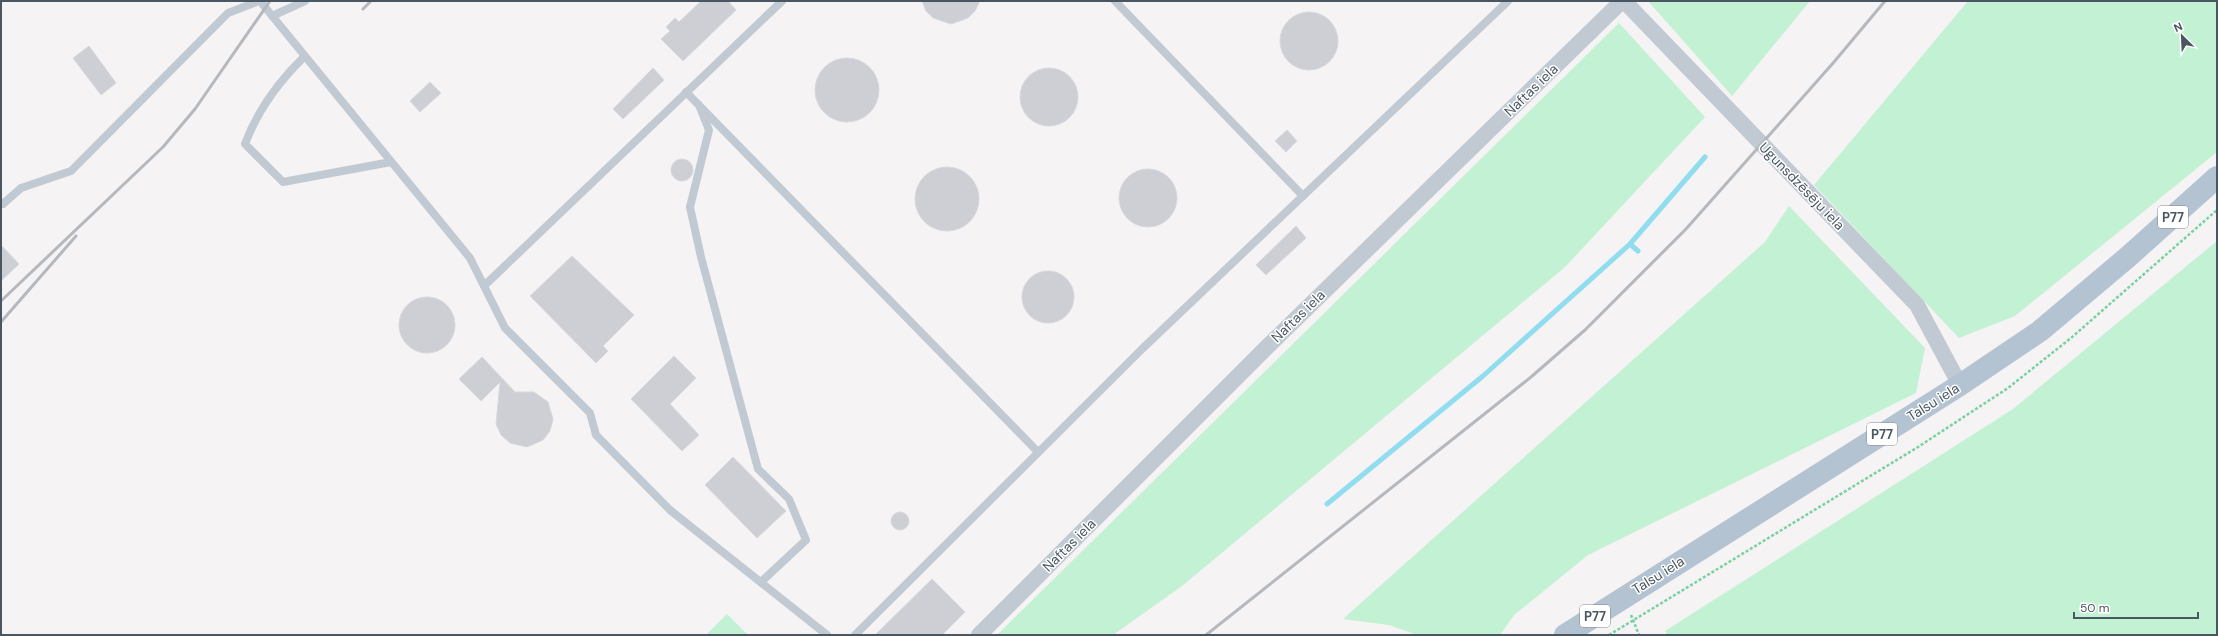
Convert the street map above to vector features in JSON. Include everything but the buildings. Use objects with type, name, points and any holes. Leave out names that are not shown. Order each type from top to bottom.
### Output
[{"type":"main road","name":"Talsu iela","points":[[1565,635],[1960,385],[2040,331],[2129,256],[2217,177]]},
{"type":"street","name":"Ugunsdzēsēju iela","points":[[1623,1],[1917,304],[1960,385]]},
{"type":"street","name":"Naftas iela","points":[[978,635],[1266,348],[1623,1]]},
{"type":"lane","points":[[1,202],[3,204],[21,188],[71,171],[228,12],[259,1],[470,258],[505,328],[590,413],[596,435],[670,510],[827,635]]},
{"type":"lane","points":[[272,16],[305,1]]},
{"type":"lane","points":[[484,286],[782,1]]},
{"type":"lane","points":[[1115,1],[1303,196]]},
{"type":"lane","points":[[855,635],[1142,349],[1508,1]]},
{"type":"lane","points":[[305,56],[284,76],[254,120],[245,144],[283,182],[391,162]]},
{"type":"lane","points":[[686,92],[1038,452]]},
{"type":"lane","points":[[699,105],[709,130],[690,207],[701,257],[758,468],[789,499],[806,540],[761,582]]},
{"type":"path","points":[[1609,635],[1911,451],[2008,388],[2071,338],[2217,210]]},
{"type":"green space","points":[[1648,1],[1810,1],[1732,96]]},
{"type":"green space","points":[[1968,1],[2217,1],[2217,152],[2015,316],[1959,338],[1814,185]]},
{"type":"green space","points":[[1619,23],[1705,117],[1565,267],[1182,586],[1113,635],[997,635]]},
{"type":"green space","points":[[1789,206],[1925,348],[1916,393],[1588,555],[1514,615],[1500,635],[1417,635],[1389,625],[1343,619],[1765,242]]},
{"type":"green space","points":[[2217,241],[2217,635],[1667,635],[1665,631],[2013,409]]},
{"type":"green space","points":[[727,614],[748,635],[706,635]]},
{"type":"waterway","points":[[1327,504],[1483,376],[1630,244],[1705,157]]},
{"type":"waterway","points":[[1630,244],[1638,251]]},
{"type":"railway","points":[[1,301],[163,147],[195,109],[270,1]]},
{"type":"railway","points":[[363,9],[371,1]]},
{"type":"railway","points":[[1206,635],[1531,377],[1585,330],[1686,229],[1834,62],[1885,1]]},
{"type":"railway","points":[[1,322],[76,236]]}]
